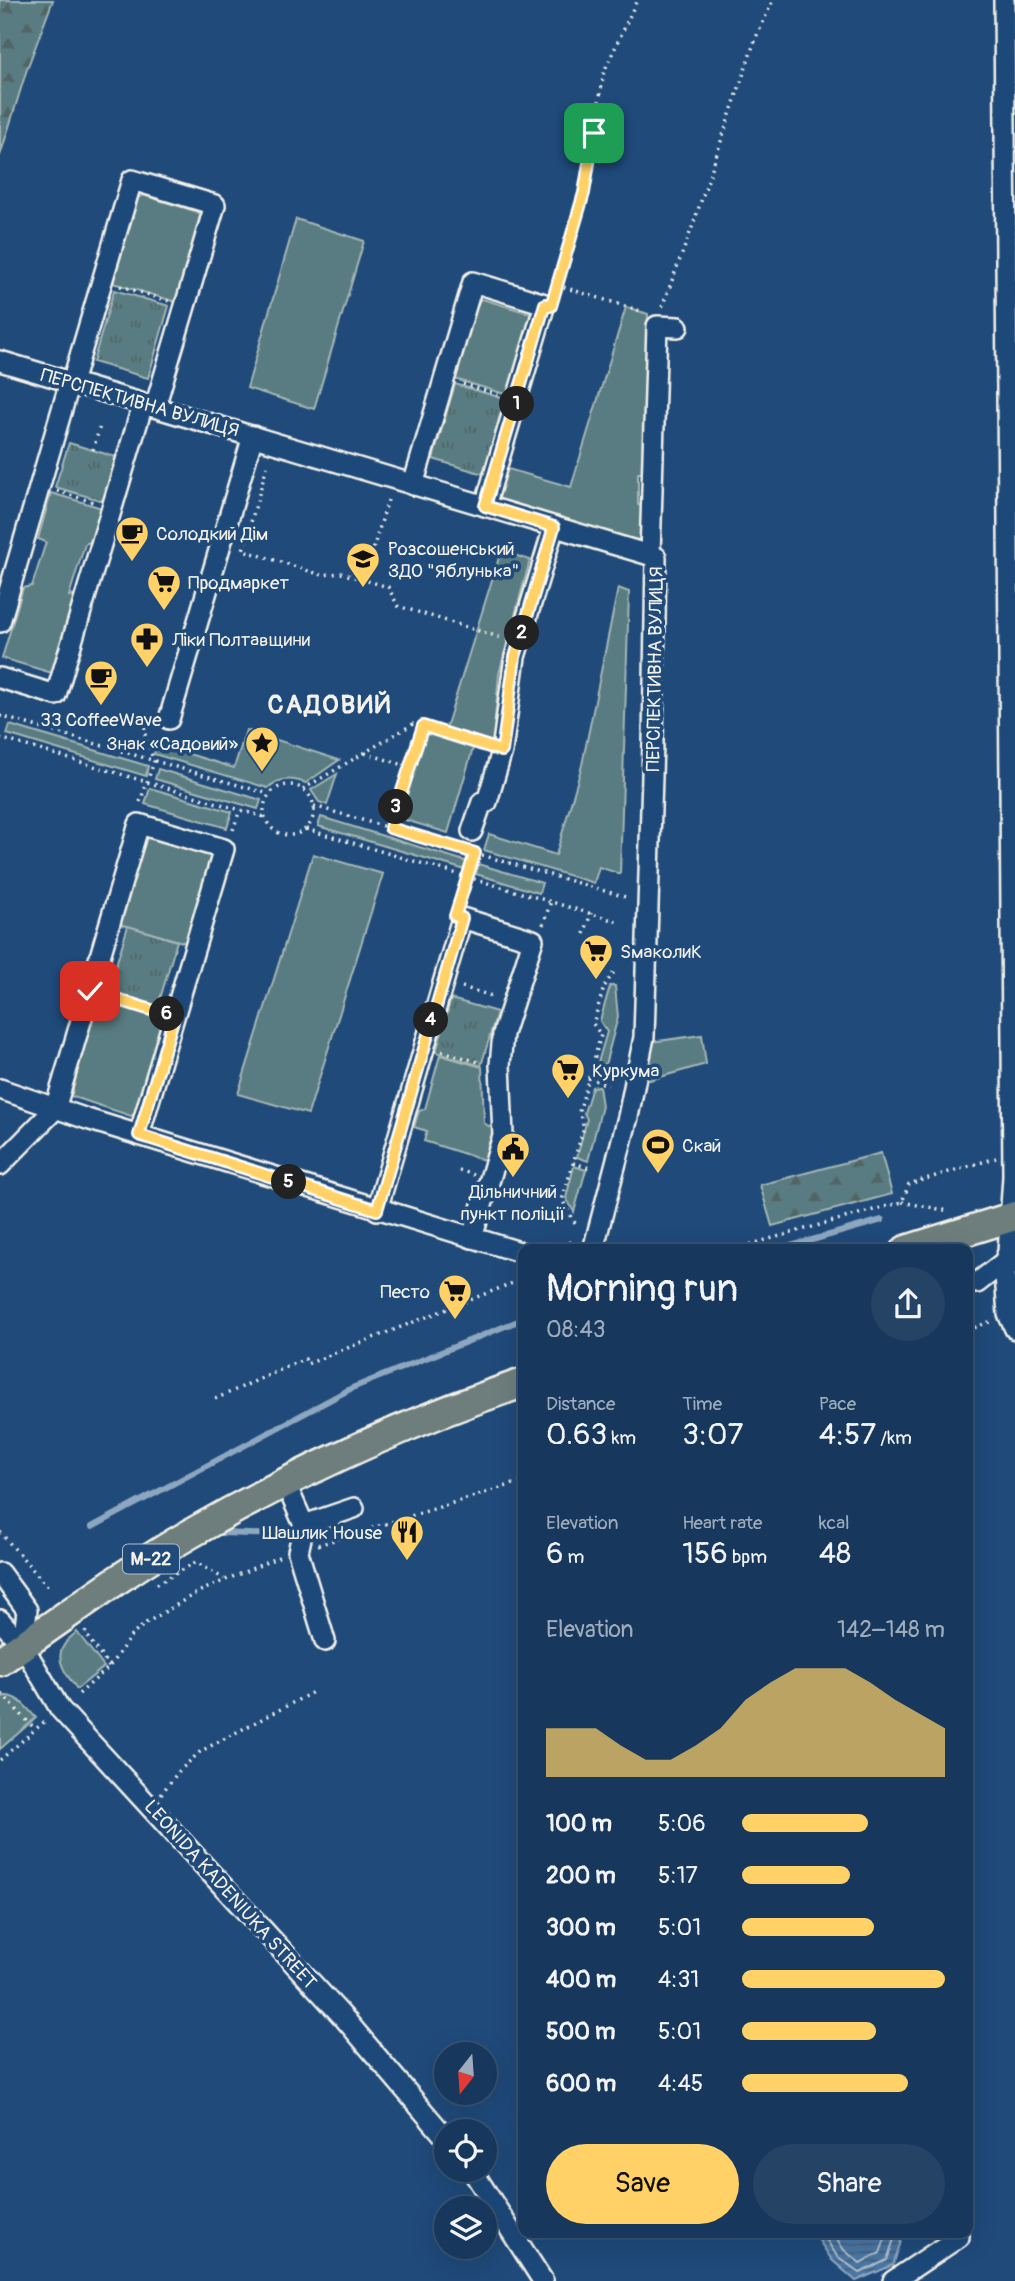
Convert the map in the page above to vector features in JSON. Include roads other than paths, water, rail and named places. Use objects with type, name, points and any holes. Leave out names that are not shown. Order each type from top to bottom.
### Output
[{"type":"highway","points":[[925,1244],[1013,1217]]},
{"type":"highway","name":"М-22","points":[[12,1654],[189,1534],[285,1482],[404,1426],[518,1385]]},
{"type":"street","points":[[1004,0],[1012,772],[1013,1217],[1009,1264],[1012,1322]]},
{"type":"street","points":[[0,622],[132,180],[215,205],[185,306],[112,508],[56,695],[0,678]]},
{"type":"street","points":[[413,485],[473,282],[545,304],[485,506]]},
{"type":"street","points":[[650,555],[657,326],[678,327]]},
{"type":"street","name":"ПЕРСПЕКТИВНА ВУЛИЦЯ","points":[[0,361],[656,557],[645,1027],[628,1117],[595,1244]]},
{"type":"street","points":[[169,719],[253,436]]},
{"type":"street","points":[[472,831],[482,802],[487,802],[502,751],[515,657],[554,527]]},
{"type":"street","points":[[0,1165],[55,1109],[139,824],[224,849],[139,1135]]},
{"type":"street","points":[[377,1210],[462,918],[533,940],[503,1034],[500,1065],[502,1136],[472,1238]]},
{"type":"street","points":[[0,1089],[55,1109],[518,1252]]},
{"type":"street","points":[[977,1283],[1009,1264]]},
{"type":"street","points":[[285,1482],[304,1525],[298,1552],[325,1641]]},
{"type":"street","points":[[304,1525],[354,1508]]},
{"type":"street","points":[[4,1577],[27,1610],[12,1654]]},
{"type":"street","name":"LEONIDA KADENIUKA STREET","points":[[0,1620],[12,1654],[376,2053],[434,2123]]},
{"type":"street","points":[[480,2182],[543,2281]]},
{"type":"street","points":[[893,2281],[958,2238]]},
{"type":"water","points":[[817,2238],[902,2238],[893,2265],[856,2281],[832,2260]]},
{"type":"waterway","points":[[798,1244],[882,1220]]},
{"type":"waterway","points":[[92,1527],[352,1388],[518,1321]]},
{"type":"waterway","points":[[220,1533],[281,1535]]},
{"type":"place","name":"Солодкий Дім","points":[[132,563]]},
{"type":"place","name":"Розсошенський ЗДО \"Яблунька\"","points":[[363,589]]},
{"type":"place","name":"Продмаркет","points":[[164,612]]},
{"type":"place","name":"Ліки Полтавщини","points":[[147,669]]},
{"type":"place","name":"33 CoffeeWave","points":[[101,707]]},
{"type":"place","name":"Знак «Садовий»","points":[[262,773]]},
{"type":"place","name":"SмаколиК","points":[[596,981]]},
{"type":"place","name":"Куркума","points":[[568,1100]]},
{"type":"place","name":"Скай","points":[[658,1175]]},
{"type":"place","name":"Дільничний пункт поліції","points":[[513,1179]]},
{"type":"place","name":"Песто","points":[[455,1321]]},
{"type":"place","name":"Шашлик House","points":[[407,1562]]},
{"type":"district","name":"САДОВИЙ","points":[[330,704]]}]
